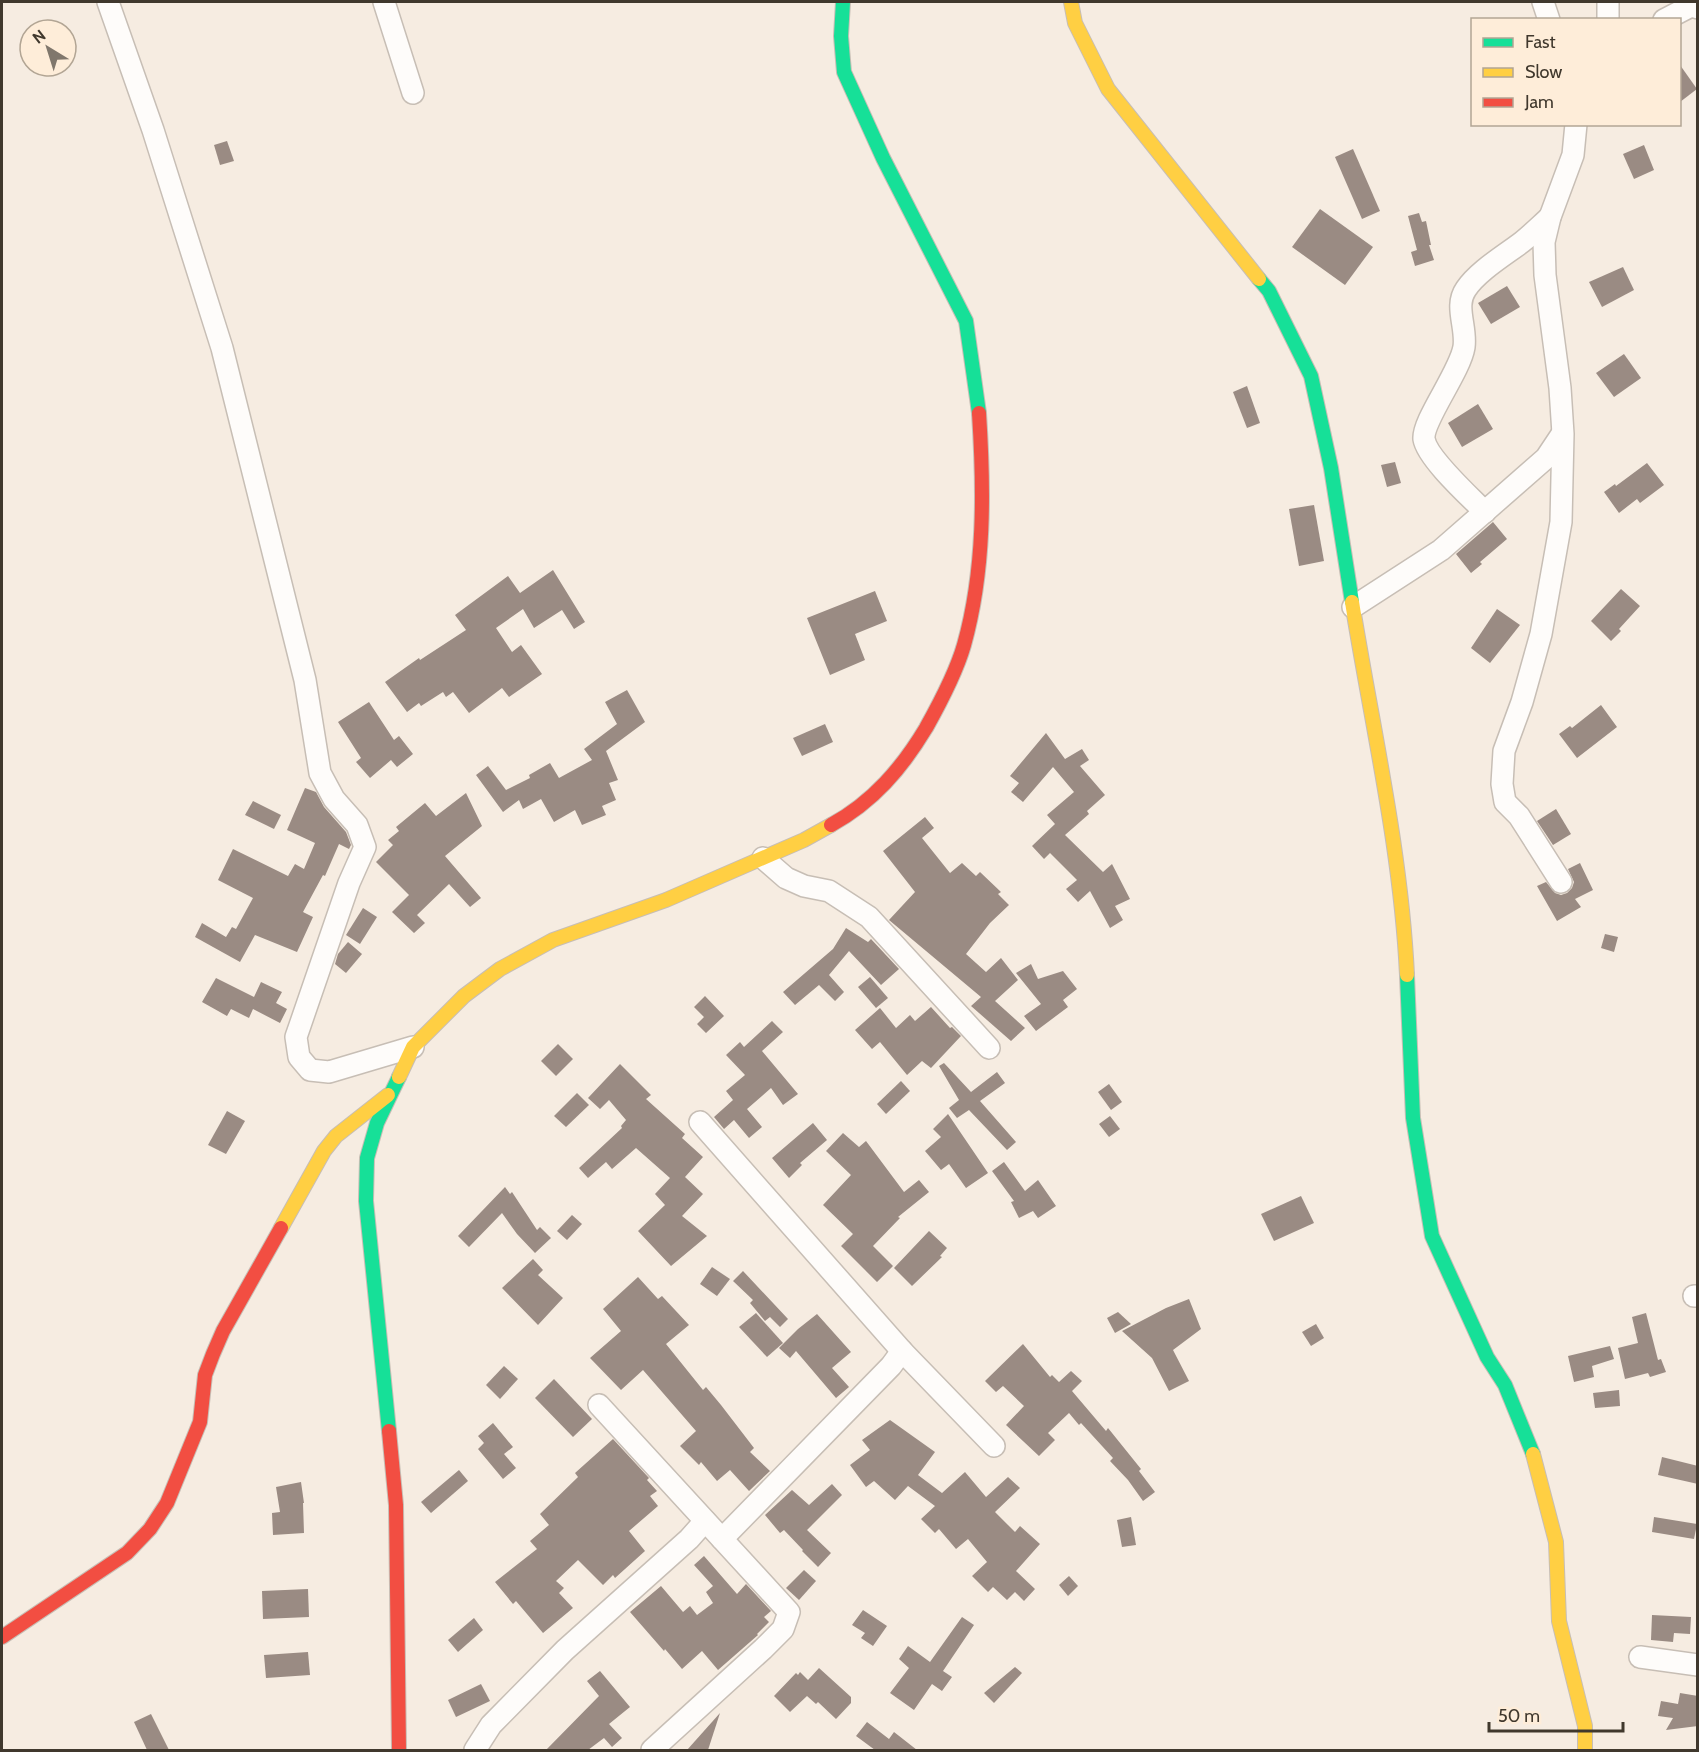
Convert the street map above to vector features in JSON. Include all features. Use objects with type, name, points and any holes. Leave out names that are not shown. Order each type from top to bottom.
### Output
[{"type":"street","points":[[108,2],[153,130],[222,348],[305,680],[321,773],[334,799],[357,825],[365,847],[345,894],[296,1037],[299,1057],[310,1070],[329,1072],[413,1047]]},
{"type":"street","points":[[384,2],[413,93]]},
{"type":"street","points":[[399,1750],[396,1504],[366,1201],[367,1158],[377,1123],[413,1047],[464,996],[500,969],[553,940],[666,900],[804,840],[839,821],[884,787],[909,757],[939,705],[964,646],[978,574],[983,476],[978,402],[966,321],[883,158],[844,72],[841,36],[843,2]]},
{"type":"street","points":[[1071,2],[1076,23],[1108,89],[1269,291],[1311,376],[1331,468],[1384,785],[1405,936],[1413,1118],[1432,1236],[1487,1357],[1504,1385],[1532,1449],[1556,1542],[1559,1621],[1585,1726],[1586,1750]]},
{"type":"street","points":[[1543,2],[1548,18]]},
{"type":"street","points":[[1608,2],[1608,18]]},
{"type":"street","points":[[1667,18],[1691,6],[1698,8]]},
{"type":"street","points":[[1561,882],[1519,816],[1505,802],[1502,784],[1504,751],[1541,634],[1561,522],[1563,434],[1560,388],[1545,275],[1544,242],[1550,217],[1573,155],[1576,126]]},
{"type":"street","points":[[1485,513],[1430,453],[1424,437],[1431,417],[1455,372],[1464,346],[1460,303],[1466,289],[1550,217]]},
{"type":"street","points":[[1353,607],[1441,550],[1546,458],[1563,434]]},
{"type":"street","points":[[763,858],[786,878],[804,886],[829,891],[869,917],[989,1048]]},
{"type":"street","points":[[2,1637],[128,1553],[150,1529],[167,1503],[200,1422],[205,1375],[224,1331],[324,1151],[336,1136],[391,1093]]},
{"type":"street","points":[[699,1122],[902,1351],[994,1446]]},
{"type":"street","points":[[722,1539],[891,1366],[902,1351]]},
{"type":"street","points":[[599,1404],[789,1612],[783,1629],[652,1750]]},
{"type":"street","points":[[475,1750],[491,1725],[565,1650],[689,1539],[705,1521]]},
{"type":"street","points":[[1640,1657],[1698,1665]]},
{"type":"building","points":[[1681,66],[1697,89],[1681,101]]},
{"type":"building","points":[[227,141],[234,161],[220,165],[214,145]]},
{"type":"building","points":[[1644,145],[1654,170],[1634,179],[1623,154]]},
{"type":"building","points":[[1353,149],[1380,211],[1362,219],[1335,157]]},
{"type":"building","points":[[1320,209],[1373,247],[1345,285],[1292,247]]},
{"type":"building","points":[[1419,213],[1422,222],[1426,221],[1431,245],[1429,245],[1434,260],[1415,266],[1411,252],[1417,250],[1408,216]]},
{"type":"building","points":[[1623,267],[1634,290],[1602,307],[1589,282]]},
{"type":"building","points":[[1507,286],[1520,307],[1491,324],[1478,303]]},
{"type":"building","points":[[1624,354],[1641,378],[1614,397],[1596,373]]},
{"type":"building","points":[[1247,386],[1260,423],[1247,428],[1233,392]]},
{"type":"building","points":[[1478,404],[1493,429],[1462,447],[1448,423]]},
{"type":"building","points":[[1395,462],[1401,483],[1387,487],[1381,465]]},
{"type":"building","points":[[1647,463],[1664,485],[1640,503],[1637,499],[1619,513],[1604,492]]},
{"type":"building","points":[[1314,505],[1324,561],[1299,566],[1289,509]]},
{"type":"building","points":[[1493,522],[1507,539],[1480,562],[1482,564],[1471,573],[1456,554]]},
{"type":"building","points":[[553,570],[585,622],[574,629],[562,610],[534,628],[523,609],[496,628],[512,652],[521,645],[542,674],[509,697],[502,688],[469,713],[453,692],[446,697],[443,692],[421,706],[419,703],[407,712],[385,682],[419,658],[420,660],[466,630],[455,615],[508,576],[520,593]]},
{"type":"building","points":[[1621,589],[1640,606],[1611,641],[1591,621]]},
{"type":"building","points":[[875,591],[887,621],[855,634],[865,660],[830,675],[807,618]]},
{"type":"building","points":[[1497,609],[1520,625],[1490,663],[1471,648]]},
{"type":"building","points":[[627,690],[645,722],[606,751],[618,780],[609,783],[616,800],[602,806],[606,815],[582,825],[575,810],[554,822],[541,799],[523,809],[519,800],[503,812],[476,775],[488,766],[506,790],[530,778],[529,775],[550,763],[559,778],[592,760],[584,749],[617,724],[605,702]]},
{"type":"building","points":[[369,702],[394,740],[399,736],[413,754],[397,767],[391,760],[370,778],[356,762],[361,758],[338,722]]},
{"type":"building","points":[[1601,705],[1617,727],[1577,758],[1559,734],[1570,726],[1572,728]]},
{"type":"building","points":[[825,724],[833,742],[802,756],[793,738]]},
{"type":"building","points":[[1046,733],[1065,759],[1082,749],[1089,760],[1080,766],[1105,795],[1087,811],[1089,814],[1065,835],[1103,872],[1112,864],[1130,899],[1115,906],[1123,920],[1110,928],[1090,891],[1078,902],[1066,889],[1077,880],[1050,853],[1044,859],[1032,846],[1055,824],[1047,815],[1074,792],[1053,767],[1023,802],[1011,792],[1019,783],[1010,776]]},
{"type":"building","points":[[305,788],[316,792],[324,807],[346,832],[351,845],[349,849],[339,844],[325,876],[323,875],[303,912],[313,917],[297,952],[255,935],[240,962],[195,937],[202,923],[226,937],[232,927],[236,929],[253,898],[218,880],[233,849],[288,876],[295,864],[304,869],[315,843],[287,830]]},
{"type":"building","points":[[466,793],[482,826],[445,856],[481,898],[470,907],[449,884],[417,915],[425,923],[414,933],[392,912],[409,895],[376,862],[393,845],[388,840],[399,831],[396,827],[425,803],[436,816]]},
{"type":"building","points":[[253,801],[281,815],[274,829],[245,815]]},
{"type":"building","points":[[1556,809],[1571,834],[1553,845],[1537,821]]},
{"type":"building","points":[[925,817],[934,828],[922,838],[950,873],[962,863],[976,876],[980,872],[1001,892],[998,894],[1009,905],[990,923],[966,954],[986,972],[1001,958],[1018,980],[995,1001],[1025,1028],[1011,1041],[971,1006],[981,997],[889,920],[915,892],[883,851]]},
{"type":"building","points":[[1580,863],[1593,890],[1575,899],[1581,907],[1557,921],[1537,886],[1546,882],[1555,893],[1561,895],[1567,893],[1574,882],[1568,869]]},
{"type":"building","points":[[363,908],[377,917],[360,944],[346,935]]},
{"type":"building","points":[[846,928],[868,942],[871,939],[899,969],[881,985],[849,951],[829,975],[844,992],[835,1001],[819,985],[795,1005],[783,992],[833,949]]},
{"type":"building","points":[[1605,934],[1618,937],[1614,952],[1601,948]]},
{"type":"building","points":[[348,942],[362,954],[346,973],[335,964],[338,954]]},
{"type":"building","points":[[1031,964],[1038,979],[1063,971],[1077,989],[1063,1000],[1068,1007],[1036,1031],[1024,1016],[1041,1004],[1016,973]]},
{"type":"building","points":[[870,977],[888,998],[876,1008],[858,987]]},
{"type":"building","points":[[216,978],[254,997],[261,982],[282,992],[276,1003],[287,1009],[280,1023],[253,1009],[249,1018],[231,1009],[227,1016],[202,1002]]},
{"type":"building","points":[[705,996],[724,1016],[706,1033],[697,1024],[704,1017],[694,1007]]},
{"type":"building","points":[[931,1007],[950,1028],[952,1027],[961,1036],[931,1068],[922,1061],[907,1075],[880,1042],[872,1049],[855,1030],[880,1008],[896,1028],[910,1015],[915,1021]]},
{"type":"building","points":[[772,1021],[783,1032],[762,1051],[798,1094],[783,1105],[771,1088],[747,1109],[762,1127],[749,1138],[734,1120],[724,1129],[714,1117],[733,1100],[726,1091],[745,1075],[726,1055],[740,1042],[744,1047]]},
{"type":"building","points":[[558,1044],[573,1059],[556,1076],[541,1061]]},
{"type":"building","points":[[944,1063],[971,1092],[997,1072],[1005,1083],[980,1101],[1016,1142],[1007,1150],[969,1110],[957,1118],[949,1108],[959,1100],[939,1066]]},
{"type":"building","points":[[620,1064],[651,1095],[646,1099],[685,1134],[682,1138],[703,1157],[685,1177],[703,1194],[682,1216],[707,1236],[671,1266],[638,1231],[665,1205],[655,1194],[670,1178],[636,1148],[612,1169],[606,1162],[588,1178],[579,1168],[622,1128],[626,1120],[609,1100],[600,1109],[588,1098]]},
{"type":"building","points":[[901,1081],[910,1091],[886,1114],[877,1104]]},
{"type":"building","points":[[1109,1084],[1122,1102],[1111,1110],[1098,1092]]},
{"type":"building","points":[[577,1093],[589,1105],[566,1127],[554,1116]]},
{"type":"building","points":[[227,1111],[245,1121],[226,1154],[208,1145]]},
{"type":"building","points":[[948,1114],[988,1173],[966,1188],[949,1164],[941,1170],[925,1151],[941,1137],[933,1129]]},
{"type":"building","points":[[1110,1116],[1120,1129],[1109,1137],[1099,1124]]},
{"type":"building","points":[[813,1123],[827,1140],[800,1163],[802,1165],[789,1178],[772,1158]]},
{"type":"building","points":[[843,1133],[859,1147],[866,1141],[904,1192],[919,1180],[929,1192],[898,1217],[900,1218],[873,1246],[893,1266],[877,1282],[841,1246],[853,1234],[823,1205],[851,1175],[826,1151]]},
{"type":"building","points":[[1004,1162],[1025,1191],[1038,1180],[1056,1206],[1038,1218],[1033,1211],[1019,1218],[1011,1202],[1014,1201],[992,1171]]},
{"type":"building","points":[[505,1187],[510,1194],[512,1192],[537,1230],[540,1227],[551,1238],[535,1253],[502,1213],[469,1247],[458,1236]]},
{"type":"building","points":[[1301,1196],[1314,1223],[1274,1241],[1261,1214]]},
{"type":"building","points":[[572,1215],[582,1224],[567,1240],[557,1231]]},
{"type":"building","points":[[929,1231],[947,1248],[940,1256],[942,1257],[912,1286],[894,1268]]},
{"type":"building","points":[[533,1259],[543,1270],[538,1275],[563,1298],[538,1325],[502,1288]]},
{"type":"building","points":[[712,1267],[730,1279],[717,1296],[700,1284]]},
{"type":"building","points":[[743,1271],[788,1319],[780,1327],[770,1317],[765,1321],[750,1303],[753,1300],[733,1281]]},
{"type":"building","points":[[638,1277],[658,1299],[662,1296],[689,1325],[666,1344],[703,1390],[706,1387],[721,1405],[754,1448],[750,1452],[770,1471],[749,1491],[730,1470],[717,1481],[701,1462],[699,1465],[680,1446],[696,1431],[643,1370],[621,1390],[590,1358],[621,1331],[603,1309]]},
{"type":"building","points":[[1189,1299],[1201,1329],[1173,1350],[1189,1381],[1169,1391],[1152,1358],[1122,1331]]},
{"type":"building","points":[[1118,1312],[1131,1324],[1115,1333],[1107,1318]]},
{"type":"building","points":[[756,1313],[783,1343],[767,1357],[739,1327]]},
{"type":"building","points":[[1646,1313],[1658,1360],[1661,1359],[1666,1372],[1650,1377],[1648,1373],[1625,1379],[1618,1348],[1638,1343],[1632,1317]]},
{"type":"building","points":[[817,1314],[851,1352],[832,1368],[849,1387],[836,1398],[796,1351],[790,1358],[779,1348]]},
{"type":"building","points":[[1316,1324],[1324,1338],[1311,1346],[1302,1332]]},
{"type":"building","points":[[1023,1344],[1050,1377],[1052,1375],[1059,1382],[1071,1371],[1082,1381],[1072,1391],[1106,1431],[1108,1428],[1141,1469],[1139,1471],[1155,1492],[1143,1501],[1110,1461],[1113,1458],[1069,1413],[1048,1433],[1055,1440],[1039,1456],[1006,1425],[1024,1406],[1003,1386],[996,1392],[985,1381]]},
{"type":"building","points":[[1610,1346],[1614,1359],[1592,1366],[1594,1377],[1574,1382],[1568,1356]]},
{"type":"building","points":[[504,1366],[518,1379],[500,1399],[486,1385]]},
{"type":"building","points":[[554,1379],[592,1419],[573,1437],[535,1398]]},
{"type":"building","points":[[1619,1390],[1620,1406],[1595,1408],[1593,1393]]},
{"type":"building","points":[[890,1420],[935,1452],[918,1475],[942,1493],[965,1472],[986,1497],[1008,1477],[1020,1488],[995,1512],[1015,1532],[1020,1526],[1040,1544],[1016,1571],[1035,1589],[1024,1601],[1015,1592],[1007,1600],[993,1587],[988,1592],[972,1576],[987,1562],[968,1539],[956,1549],[939,1529],[935,1533],[921,1519],[935,1506],[908,1486],[895,1500],[874,1481],[866,1487],[850,1465],[870,1450],[862,1440]]},
{"type":"building","points":[[493,1423],[513,1447],[504,1454],[516,1468],[503,1479],[478,1449],[484,1443],[478,1436]]},
{"type":"building","points":[[613,1439],[649,1478],[647,1480],[657,1491],[650,1496],[658,1506],[629,1531],[645,1551],[615,1578],[613,1575],[603,1585],[578,1560],[556,1581],[564,1588],[559,1593],[573,1608],[543,1633],[516,1601],[513,1604],[495,1582],[537,1549],[530,1541],[549,1525],[540,1514],[578,1477],[575,1473]]},
{"type":"building","points":[[1662,1457],[1698,1466],[1698,1484],[1658,1475]]},
{"type":"building","points":[[459,1470],[468,1481],[431,1513],[421,1502]]},
{"type":"building","points":[[301,1482],[304,1533],[273,1535],[272,1513],[280,1512],[276,1487]]},
{"type":"building","points":[[832,1484],[842,1495],[807,1530],[831,1553],[818,1567],[784,1530],[780,1533],[765,1515],[792,1490],[809,1505]]},
{"type":"building","points":[[1131,1517],[1136,1545],[1122,1547],[1117,1520]]},
{"type":"building","points":[[1654,1517],[1697,1524],[1694,1539],[1652,1532]]},
{"type":"building","points":[[704,1556],[737,1594],[746,1584],[771,1611],[764,1617],[769,1622],[758,1635],[718,1670],[702,1651],[682,1669],[630,1612],[661,1586],[683,1612],[690,1606],[697,1615],[713,1603],[706,1592],[713,1586],[694,1565]]},
{"type":"building","points":[[804,1570],[816,1581],[799,1600],[786,1588]]},
{"type":"building","points":[[1069,1576],[1078,1586],[1068,1596],[1059,1585]]},
{"type":"building","points":[[308,1589],[309,1617],[263,1619],[262,1591]]},
{"type":"building","points":[[863,1610],[887,1626],[873,1646],[861,1638],[865,1633],[852,1625]]},
{"type":"building","points":[[1652,1615],[1691,1617],[1690,1634],[1674,1633],[1673,1642],[1651,1640]]},
{"type":"building","points":[[962,1617],[974,1625],[943,1671],[952,1677],[942,1691],[932,1684],[914,1710],[890,1693],[909,1668],[899,1659],[908,1646],[930,1662]]},
{"type":"building","points":[[474,1618],[483,1630],[458,1652],[448,1640]]},
{"type":"building","points":[[308,1652],[310,1675],[266,1678],[264,1655]]},
{"type":"building","points":[[1015,1667],[1022,1673],[994,1703],[984,1693]]},
{"type":"building","points":[[819,1668],[851,1697],[851,1703],[836,1719],[818,1702],[816,1704],[807,1696],[790,1712],[774,1696],[796,1673],[798,1675],[800,1672],[808,1680]]},
{"type":"building","points":[[600,1671],[630,1707],[609,1724],[622,1738],[612,1747],[604,1738],[588,1750],[546,1750],[599,1696],[587,1681]]},
{"type":"building","points":[[481,1684],[490,1701],[456,1717],[448,1700]]},
{"type":"building","points":[[1680,1693],[1698,1696],[1698,1726],[1666,1730],[1673,1718],[1658,1716],[1661,1701],[1678,1704]]},
{"type":"building","points":[[720,1713],[708,1750],[687,1750]]},
{"type":"building","points":[[151,1714],[169,1750],[147,1750],[134,1722]]},
{"type":"building","points":[[867,1722],[889,1739],[894,1732],[917,1750],[875,1750],[856,1736]]},
{"type":"traffic: fast","points":[[843,2],[841,36],[844,72],[883,158],[966,321],[979,413]]},
{"type":"traffic: fast","points":[[1259,279],[1269,291],[1311,376],[1331,468],[1352,602]]},
{"type":"traffic: fast","points":[[1407,975],[1413,1118],[1432,1236],[1487,1357],[1505,1385],[1533,1454]]},
{"type":"traffic: fast","points":[[389,1431],[366,1201],[367,1158],[377,1123],[399,1077]]},
{"type":"traffic: slow","points":[[1071,2],[1075,23],[1108,89],[1259,279]]},
{"type":"traffic: slow","points":[[1352,602],[1399,881],[1407,975]]},
{"type":"traffic: slow","points":[[399,1077],[413,1047],[464,996],[500,969],[553,940],[666,900],[804,840],[831,825]]},
{"type":"traffic: slow","points":[[281,1228],[324,1151],[336,1136],[388,1095]]},
{"type":"traffic: slow","points":[[1533,1454],[1556,1542],[1559,1621],[1585,1726],[1585,1750]]},
{"type":"traffic: jam","points":[[831,825],[873,795],[907,757],[937,708],[961,656],[971,617],[979,559],[982,500],[979,413]]},
{"type":"traffic: jam","points":[[2,1637],[127,1553],[150,1529],[167,1503],[200,1422],[205,1375],[223,1331],[281,1228]]},
{"type":"traffic: jam","points":[[389,1431],[396,1505],[399,1750]]}]
